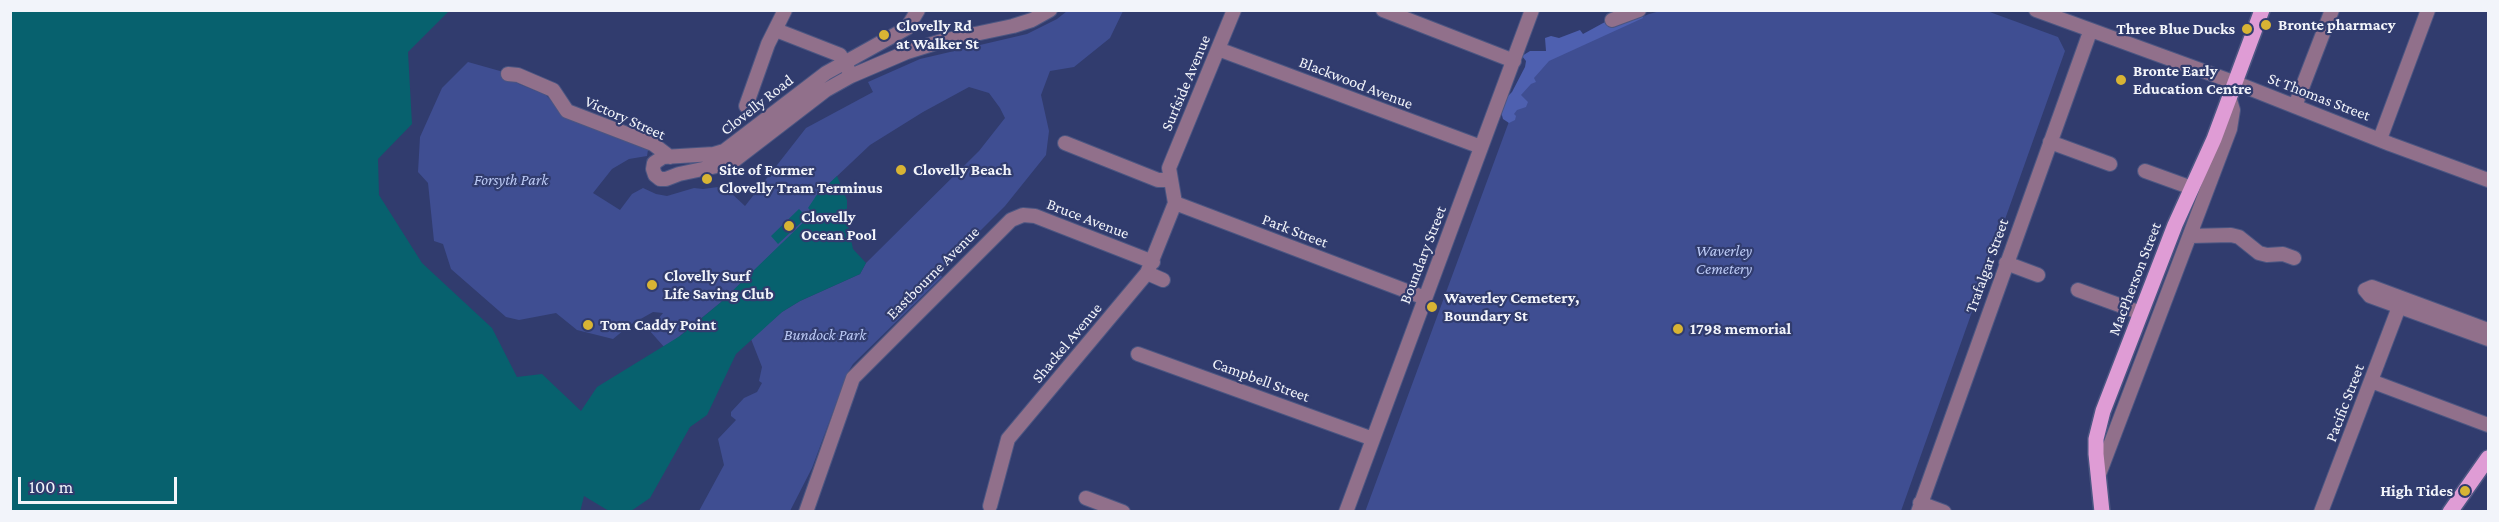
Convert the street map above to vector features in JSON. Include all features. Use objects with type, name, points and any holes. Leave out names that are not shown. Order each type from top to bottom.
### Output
[{"type":"main road","name":"MacPherson Street","points":[[2102,512],[2096,454],[2099,424],[2175,225],[2230,100],[2262,10]]},
{"type":"main road","points":[[2450,512],[2488,458]]},
{"type":"street","name":"Clovelly Road","points":[[851,76],[826,90],[731,163],[660,178],[655,175],[653,169],[657,159],[724,151],[826,73],[908,28],[918,10]]},
{"type":"street","points":[[776,30],[840,55],[851,76],[942,40],[1013,26],[1032,20],[1050,10]]},
{"type":"street","name":"Surfside Avenue","points":[[1170,174],[1234,10]]},
{"type":"street","points":[[1383,10],[1514,61]]},
{"type":"street","name":"Boundary Street","points":[[1346,512],[1532,10]]},
{"type":"street","points":[[1612,20],[1639,10]]},
{"type":"street","name":"St Thomas Street","points":[[2036,10],[2061,15],[2090,32],[2236,83],[2488,180]]},
{"type":"street","points":[[2295,106],[2332,10]]},
{"type":"street","points":[[2380,139],[2428,10]]},
{"type":"street","points":[[746,106],[782,11]]},
{"type":"street","name":"Trafalgar Street","points":[[1919,507],[2090,32]]},
{"type":"street","name":"Blackwood Avenue","points":[[1218,49],[1481,147]]},
{"type":"street","name":"Victory Street","points":[[508,74],[518,75],[553,90],[567,111],[653,144],[670,157]]},
{"type":"street","name":"MacPherson Street","points":[[2098,477],[2230,129],[2233,110],[2230,100]]},
{"type":"street","points":[[2050,142],[2110,164]]},
{"type":"street","points":[[1065,143],[1158,180],[1170,174],[1175,203]]},
{"type":"street","points":[[2145,171],[2192,188]]},
{"type":"street","name":"Park Street","points":[[1175,203],[1425,298]]},
{"type":"street","name":"Shackel Avenue","points":[[990,506],[1008,439],[1150,268],[1175,203]]},
{"type":"street","name":"Bruce Avenue","points":[[1011,220],[1023,214],[1035,216],[1150,268],[1163,280]]},
{"type":"street","name":"Eastbourne Avenue","points":[[806,512],[853,378],[1011,220]]},
{"type":"street","points":[[2190,236],[2231,235],[2239,237],[2259,253],[2283,254],[2294,258]]},
{"type":"street","points":[[2006,263],[2038,275]]},
{"type":"street","points":[[2488,330],[2372,287],[2365,290],[2370,296],[2488,339]]},
{"type":"street","points":[[2078,290],[2141,313]]},
{"type":"street","name":"Pacific Street","points":[[2321,512],[2399,307]]},
{"type":"street","name":"Campbell Street","points":[[1138,354],[1373,439]]},
{"type":"street","points":[[2371,381],[2488,425]]},
{"type":"street","points":[[1086,498],[1123,512]]},
{"type":"street","points":[[1919,507],[1944,512]]},
{"type":"green space","name":"Waverley Cemetery","points":[[1664,10],[1987,11],[2058,37],[2065,51],[1901,511],[1365,512],[1521,89],[1551,56],[1649,14]]},
{"type":"green space","points":[[1067,11],[1123,11],[1110,38],[1074,67],[1050,71],[1041,95],[1049,131],[1046,155],[1005,206],[939,272],[942,277],[853,364],[847,374],[812,468],[790,511],[699,511],[724,465],[718,439],[736,420],[731,416],[731,412],[744,398],[757,392],[762,383],[759,381],[762,367],[751,339],[782,312],[800,301],[860,274],[866,263],[979,151],[1005,118],[989,93],[969,87],[870,145],[816,196],[814,213],[720,303],[665,348],[649,330],[663,313],[653,312],[630,325],[613,339],[577,330],[556,313],[519,320],[506,317],[451,269],[443,244],[434,241],[428,183],[418,172],[420,137],[442,88],[468,62],[500,71],[519,84],[546,95],[566,118],[648,150],[647,156],[629,159],[612,169],[593,193],[620,210],[632,194],[643,188],[667,196],[694,188],[718,187],[730,192],[745,206],[806,128],[873,92],[868,82],[920,59],[1027,34],[1057,19]]},
{"type":"shaded area","points":[[10,11],[449,11],[408,52],[412,124],[378,159],[379,195],[422,263],[492,328],[517,377],[542,374],[581,411],[597,387],[680,336],[720,303],[813,213],[808,208],[816,196],[837,176],[847,200],[847,221],[853,249],[866,263],[860,274],[800,301],[782,312],[736,354],[707,415],[690,427],[650,498],[631,511],[609,511],[584,496],[580,512],[11,511]]},
{"type":"shaded area","points":[[1642,14],[1643,18],[1549,61],[1534,78],[1536,82],[1521,95],[1528,102],[1526,107],[1517,110],[1514,114],[1515,120],[1509,123],[1503,119],[1501,112],[1505,99],[1512,92],[1525,67],[1526,61],[1522,56],[1530,51],[1546,51],[1545,38],[1551,36],[1559,38],[1580,30],[1583,34],[1616,16]]},
{"type":"shaded area","name":"Clovelly Ocean Pool","points":[[799,209],[807,217],[778,244],[771,236]]},
{"type":"place","name":"Bronte pharmacy","points":[[2266,25]]},
{"type":"place","name":"Three Blue Ducks","points":[[2247,29]]},
{"type":"place","name":"Clovelly Rd at Walker St","points":[[884,35]]},
{"type":"place","name":"Bronte Early Education Centre","points":[[2121,80]]},
{"type":"place","name":"Clovelly Beach","points":[[901,170]]},
{"type":"place","name":"Site of Former Clovelly Tram Terminus","points":[[707,179]]},
{"type":"place","name":"Clovelly Ocean Pool","points":[[789,226]]},
{"type":"place","name":"Clovelly Surf Life Saving Club","points":[[652,285]]},
{"type":"place","name":"Waverley Cemetery, Boundary St","points":[[1432,307]]},
{"type":"place","name":"Tom Caddy Point","points":[[588,325]]},
{"type":"place","name":"1798 memorial","points":[[1678,329]]},
{"type":"place","name":"High Tides","points":[[2465,491]]},
{"type":"park label","name":"Forsyth Park","points":[[511,180]]},
{"type":"park label","name":"Bundock Park","points":[[825,335]]}]
